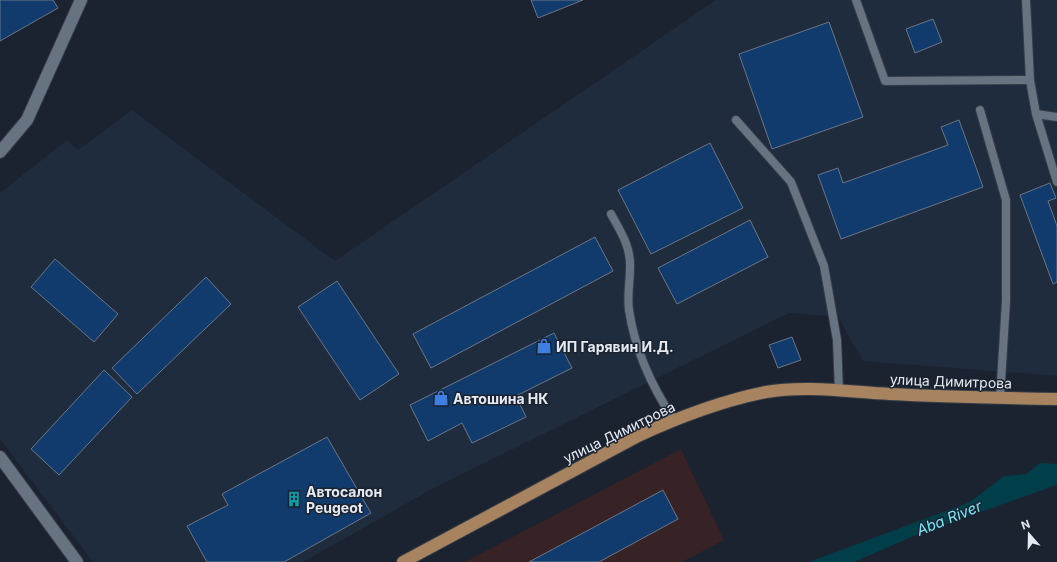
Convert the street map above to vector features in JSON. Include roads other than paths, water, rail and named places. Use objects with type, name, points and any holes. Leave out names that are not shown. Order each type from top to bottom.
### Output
[{"type":"main road","name":"улица Димитрова","points":[[403,562],[638,436],[674,420],[724,402],[768,392],[813,390],[1057,399]]},
{"type":"street","points":[[0,152],[27,120],[81,0]]},
{"type":"street","points":[[0,457],[77,562]]},
{"type":"lane","points":[[856,0],[885,81],[1030,80]]},
{"type":"lane","points":[[1026,0],[1030,80],[1036,114],[1057,182]]},
{"type":"lane","points":[[980,110],[1006,200],[1006,301],[1000,398]]},
{"type":"lane","points":[[1036,114],[1057,117]]},
{"type":"lane","points":[[736,120],[791,182],[824,266],[837,340],[839,391]]},
{"type":"lane","points":[[611,214],[625,238],[629,253],[629,311],[637,344],[649,378],[674,420]]},
{"type":"water","name":"Aba River","points":[[1040,463],[1057,464],[1057,485],[916,535],[854,562],[809,562],[970,502],[1004,476],[1026,474]]},
{"type":"place","name":"ИП Гарявин И.Д.","points":[[544,346]]},
{"type":"place","name":"Автошина НК","points":[[441,398]]},
{"type":"place","name":"Автосалон Peugeot","points":[[294,499]]}]
